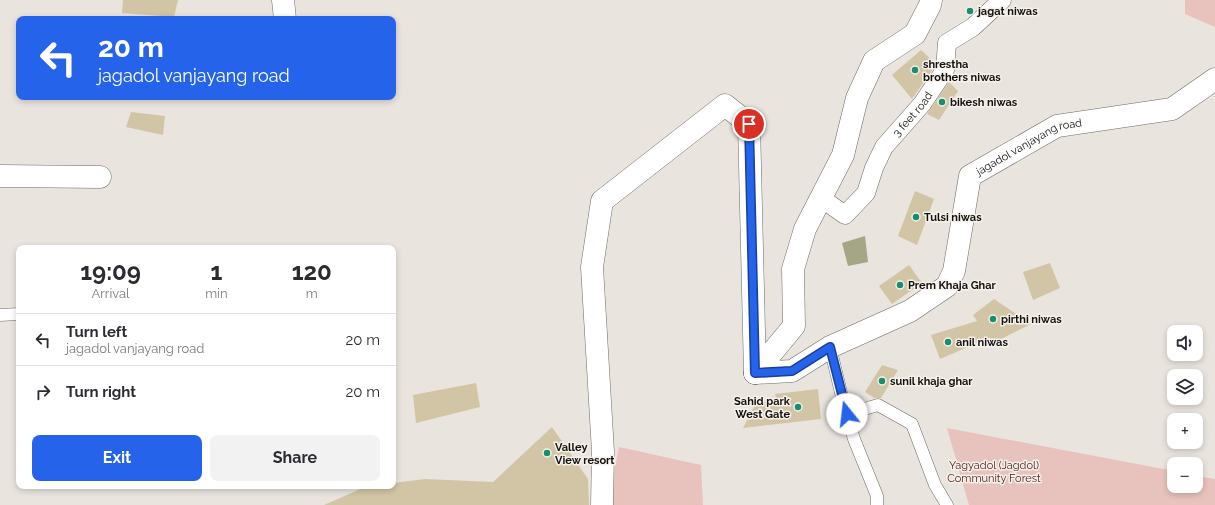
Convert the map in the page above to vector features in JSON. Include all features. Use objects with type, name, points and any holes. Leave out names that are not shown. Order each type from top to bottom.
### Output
[{"type":"street","points":[[283,0],[285,16]]},
{"type":"street","points":[[755,373],[794,326],[793,269],[805,229],[843,155],[857,98],[874,61],[915,34],[930,5],[931,0]]},
{"type":"street","name":"3 feet road","points":[[821,198],[845,215],[866,193],[874,168],[884,147],[922,104],[945,70],[947,43],[973,27],[1002,0]]},
{"type":"street","name":"jagadol vanjayang road","points":[[755,373],[792,371],[830,347],[910,311],[947,286],[954,271],[970,176],[1057,126],[1172,109],[1215,79]]},
{"type":"street","points":[[602,505],[603,452],[592,267],[602,201],[725,105],[749,124],[755,373]]},
{"type":"street","points":[[0,176],[100,177]]},
{"type":"lane","points":[[0,315],[16,314]]},
{"type":"lane","points":[[830,347],[854,439],[877,496],[877,505]]},
{"type":"lane","points":[[847,414],[878,405],[912,424],[935,485],[947,505]]},
{"type":"green space","points":[[1185,0],[1215,0],[1215,27],[1185,14]]},
{"type":"green space","name":"Yagyadol (Jagdol) Community Forest","points":[[947,428],[1167,470],[1167,493],[1203,493],[1203,477],[1215,479],[1215,505],[969,505]]},
{"type":"green space","points":[[619,447],[701,465],[703,505],[608,505]]},
{"type":"shaded area","points":[[865,236],[868,262],[848,266],[842,243]]},
{"type":"building","points":[[123,0],[178,0],[174,16],[122,13]]},
{"type":"building","name":"shrestha brothers niwas","points":[[921,50],[935,63],[935,66],[912,99],[892,75]]},
{"type":"building","name":"bikesh niwas","points":[[949,82],[958,91],[939,120],[927,114]]},
{"type":"building","points":[[131,112],[165,116],[163,135],[126,127]]},
{"type":"building","name":"Tulsi niwas","points":[[915,191],[934,199],[917,245],[898,236]]},
{"type":"building","points":[[1050,263],[1060,288],[1033,300],[1023,272]]},
{"type":"building","name":"Prem Khaja Ghar","points":[[909,265],[922,283],[892,304],[879,286]]},
{"type":"building","points":[[994,299],[1031,324],[993,343],[989,338],[940,359],[931,335],[977,321],[973,315]]},
{"type":"building","name":"sunil khaja ghar","points":[[882,365],[898,370],[881,398],[874,398],[865,392]]},
{"type":"building","points":[[476,383],[480,407],[416,423],[413,395]]},
{"type":"building","name":"Sahid park West Gate","points":[[818,389],[821,419],[743,428],[756,403],[776,399],[775,394]]},
{"type":"building","name":"Valley View resort","points":[[552,427],[588,479],[589,505],[324,505],[360,489],[396,489],[396,483],[425,479],[493,482]]},
{"type":"place","name":"jagat niwas","points":[[970,11]]},
{"type":"place","name":"shrestha brothers niwas","points":[[915,70]]},
{"type":"place","name":"bikesh niwas","points":[[942,102]]},
{"type":"place","name":"Tulsi niwas","points":[[916,217]]},
{"type":"place","name":"Prem Khaja Ghar","points":[[900,285]]},
{"type":"place","name":"pirthi niwas","points":[[993,319]]},
{"type":"place","name":"anil niwas","points":[[948,342]]},
{"type":"place","name":"sunil khaja ghar","points":[[882,381]]},
{"type":"place","name":"Sahid park West Gate","points":[[798,407]]},
{"type":"place","name":"Valley View resort","points":[[547,453]]},
{"type":"route","points":[[749,124],[755,373],[792,371],[830,347],[847,414]]}]
